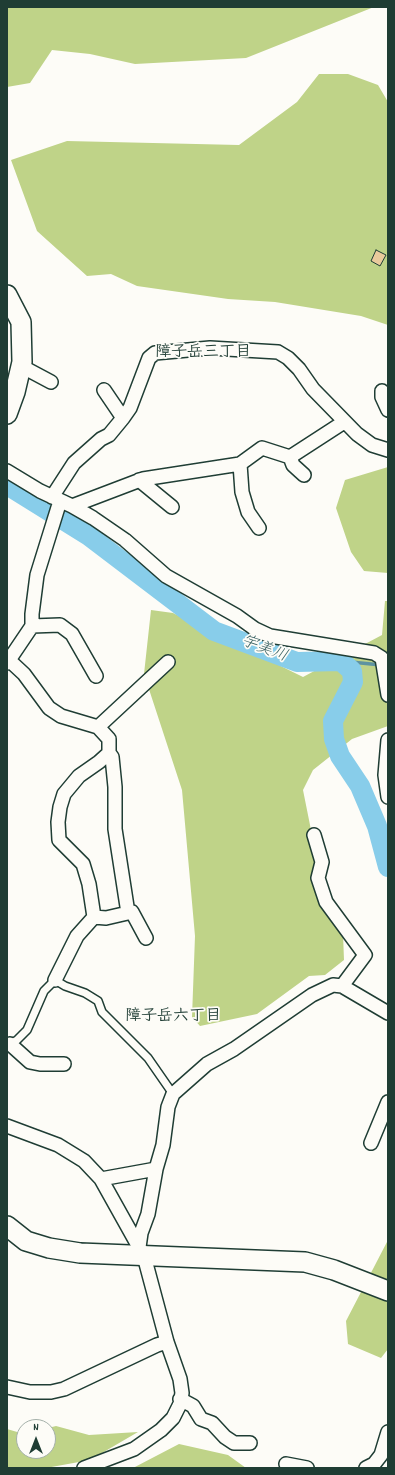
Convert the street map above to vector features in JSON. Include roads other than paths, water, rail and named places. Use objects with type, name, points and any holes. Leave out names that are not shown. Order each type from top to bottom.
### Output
[{"type":"street","points":[[7,295],[21,322],[21,366],[15,392],[7,414]]},
{"type":"street","points":[[128,913],[123,872],[115,829],[115,787],[112,757],[109,752],[109,739],[98,727],[61,716],[49,708],[24,674],[8,662],[32,626],[37,575],[52,524],[74,463],[101,439],[109,435],[123,418],[130,408],[149,358],[155,353],[210,348],[278,352],[288,358],[299,369],[313,389],[344,422],[372,445],[388,450]]},
{"type":"street","points":[[21,366],[51,382]]},
{"type":"street","points":[[104,390],[123,418]]},
{"type":"street","points":[[382,391],[382,398],[388,410]]},
{"type":"street","points":[[290,457],[344,422]]},
{"type":"street","points":[[61,502],[139,480],[193,470],[240,464],[262,448],[290,457],[294,465],[304,475]]},
{"type":"street","points":[[240,464],[242,492],[248,512],[260,528]]},
{"type":"street","points":[[7,471],[14,477],[61,502],[125,540],[166,576],[237,616],[255,629],[270,636],[374,654],[382,658],[388,695]]},
{"type":"street","points":[[139,480],[172,507]]},
{"type":"street","points":[[32,626],[60,625],[72,634],[96,676]]},
{"type":"street","points":[[98,727],[168,662]]},
{"type":"street","points":[[388,740],[385,775],[388,797]]},
{"type":"street","points":[[94,917],[89,884],[83,864],[59,840],[58,822],[64,794],[79,776],[100,762],[109,752]]},
{"type":"street","points":[[314,836],[322,862],[318,878],[326,902],[365,955],[342,986]]},
{"type":"street","points":[[94,917],[106,918],[132,912],[146,938]]},
{"type":"street","points":[[55,980],[77,936],[94,917]]},
{"type":"street","points":[[141,1252],[141,1233],[148,1214],[168,1107],[173,1094],[206,1064],[234,1049],[312,994],[333,985],[342,986],[388,1013]]},
{"type":"street","points":[[9,1044],[30,1062],[40,1064],[64,1064]]},
{"type":"street","points":[[371,1143],[387,1106]]},
{"type":"street","points":[[7,1126],[58,1145],[84,1161],[101,1179],[141,1252],[167,1342],[180,1379],[180,1399],[173,1418],[161,1430],[134,1449],[84,1468]]},
{"type":"street","points":[[101,1179],[156,1169]]},
{"type":"street","points":[[7,1226],[26,1241],[49,1248],[80,1253],[141,1252],[305,1262],[334,1270],[388,1291]]},
{"type":"street","points":[[7,1387],[30,1392],[51,1392],[64,1389],[157,1345],[167,1342]]},
{"type":"street","points":[[180,1399],[193,1406],[201,1419],[212,1423],[225,1437],[234,1443],[250,1443]]},
{"type":"street","points":[[366,1468],[374,1464],[381,1455],[388,1432]]},
{"type":"street","points":[[286,1464],[307,1468]]},
{"type":"lane","points":[[9,1044],[17,1040],[27,1030],[44,991],[55,980],[65,986],[85,993],[98,1001],[102,1012],[148,1058],[173,1094]]},
{"type":"waterway","name":"宇美川","points":[[7,485],[89,536],[214,631],[297,662],[341,661],[352,671],[353,682],[333,721],[334,739],[340,756],[360,786],[377,826],[388,867]]},
{"type":"waterway","points":[[341,661],[381,665]]},
{"type":"district","name":"障子岳三丁目","points":[[203,354]]},
{"type":"district","name":"障子岳六丁目","points":[[173,1018]]}]
